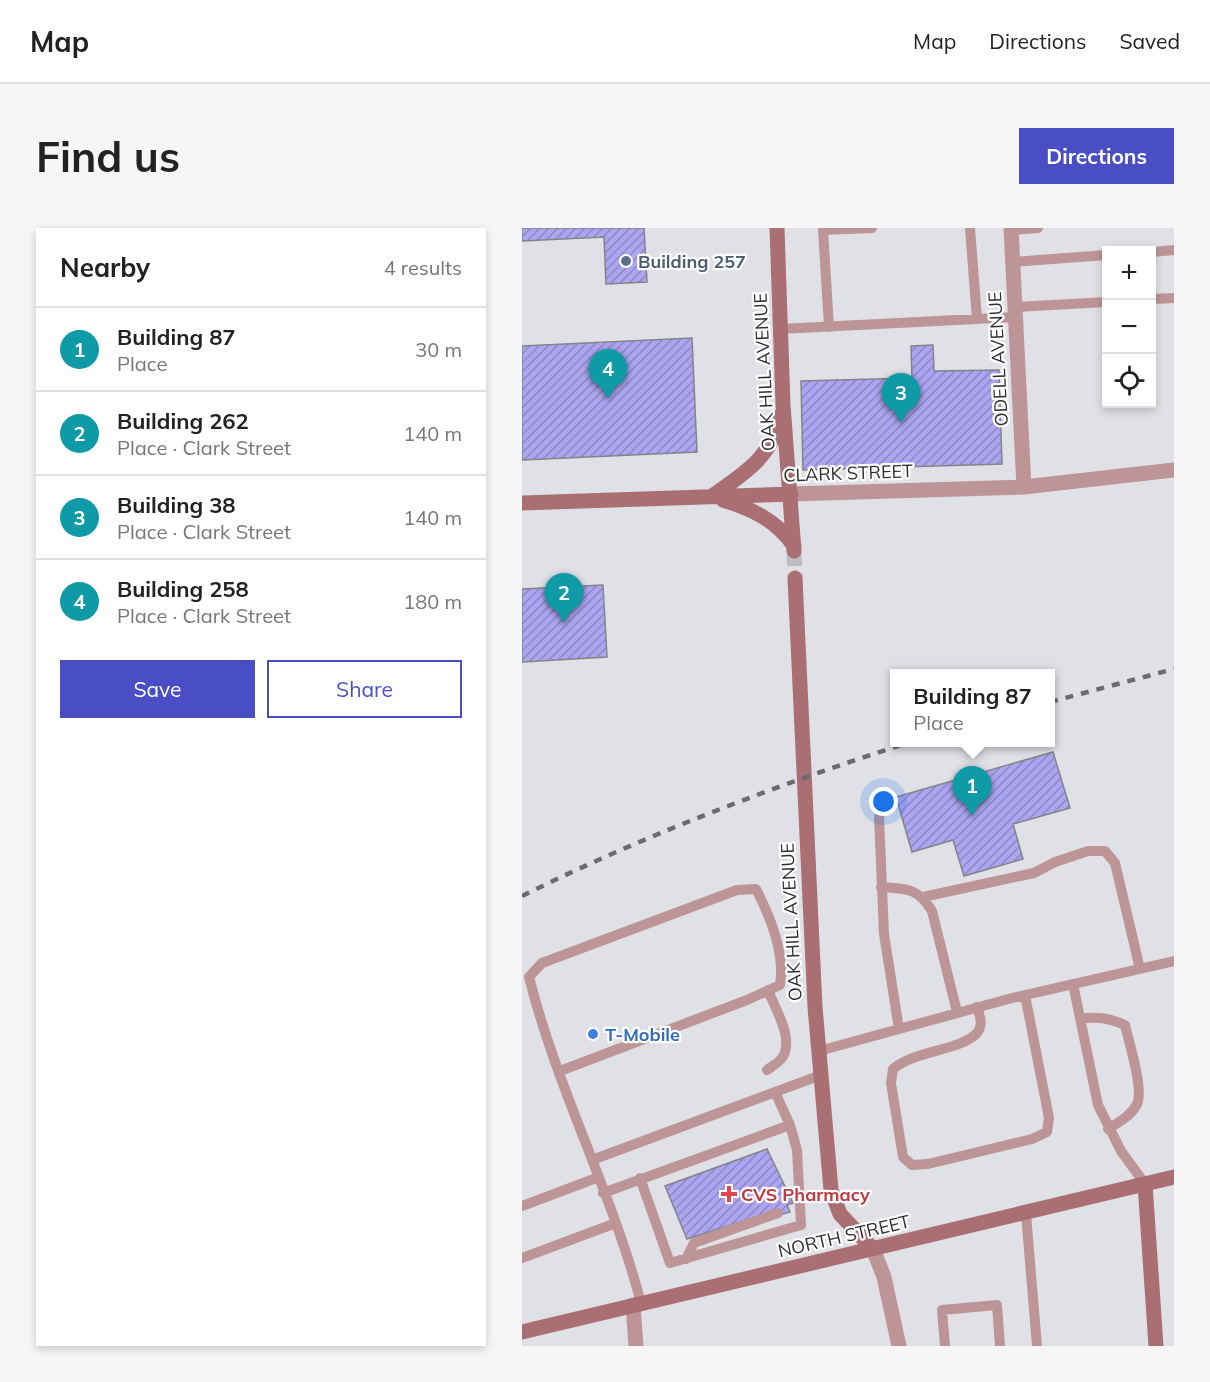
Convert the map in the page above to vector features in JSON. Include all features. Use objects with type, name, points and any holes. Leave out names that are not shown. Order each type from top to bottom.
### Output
[{"type":"street","name":"OAK HILL AVENUE","points":[[712,496],[750,508],[782,529],[794,548],[783,405],[777,228]]},
{"type":"street","name":"ODELL AVENUE","points":[[1011,229],[1024,487]]},
{"type":"street","points":[[712,496],[744,475],[764,455],[778,428],[783,405]]},
{"type":"street","name":"CLARK STREET","points":[[522,503],[1024,487],[1174,470]]},
{"type":"street","name":"OAK HILL AVENUE","points":[[795,578],[819,1051],[831,1190],[840,1214],[873,1249]]},
{"type":"street","name":"NORTH STREET","points":[[522,1332],[1174,1177]]},
{"type":"street","points":[[1145,1184],[1156,1346]]},
{"type":"street","points":[[873,1249],[884,1277],[898,1346]]},
{"type":"street","points":[[636,1346],[637,1304]]},
{"type":"lane","points":[[829,327],[823,230],[872,228]]},
{"type":"lane","points":[[970,228],[977,319]]},
{"type":"lane","points":[[1011,229],[1038,228]]},
{"type":"lane","points":[[1156,252],[1174,250]]},
{"type":"lane","points":[[1012,262],[1102,255]]},
{"type":"lane","points":[[1156,299],[1174,297]]},
{"type":"lane","points":[[780,330],[977,319],[1015,312],[1102,303]]},
{"type":"lane","points":[[879,817],[884,934],[899,1029]]},
{"type":"lane","points":[[923,897],[1034,873],[1055,862],[1088,851],[1105,851],[1115,863],[1140,969]]},
{"type":"lane","points":[[882,887],[910,889],[923,897],[932,911],[957,1012]]},
{"type":"lane","points":[[560,1071],[780,985],[783,968],[764,905],[756,889],[737,890],[542,963],[529,977],[527,994],[560,1071],[631,1264],[637,1304]]},
{"type":"lane","points":[[819,1051],[957,1012],[1174,961]]},
{"type":"lane","points":[[1073,984],[1098,1105],[1120,1151],[1145,1184]]},
{"type":"lane","points":[[767,1070],[782,1058],[786,1044],[785,1033],[768,990]]},
{"type":"lane","points":[[977,1007],[981,1022],[977,1033],[966,1040],[903,1060],[893,1068],[891,1083],[903,1157],[912,1165],[928,1164],[1032,1139],[1047,1132],[1050,1118],[1025,995]]},
{"type":"lane","points":[[1080,1019],[1094,1016],[1125,1025],[1138,1085],[1138,1103],[1126,1118],[1108,1129]]},
{"type":"lane","points":[[592,1160],[821,1075]]},
{"type":"lane","points":[[640,1178],[670,1263],[801,1225],[794,1207],[797,1150],[790,1125],[775,1092]]},
{"type":"lane","points":[[603,1193],[790,1125]]},
{"type":"lane","points":[[522,1206],[599,1177]]},
{"type":"lane","points":[[686,1259],[694,1243],[778,1213]]},
{"type":"lane","points":[[1026,1214],[1037,1346]]},
{"type":"lane","points":[[522,1258],[616,1223]]},
{"type":"lane","points":[[945,1346],[942,1310],[997,1305],[1000,1346]]},
{"type":"building","name":"Building 257","points":[[522,228],[644,228],[647,282],[606,284],[604,237],[522,241]]},
{"type":"building","points":[[692,338],[697,452],[522,460],[522,346]]},
{"type":"building","points":[[933,345],[934,371],[999,370],[1002,464],[803,470],[801,381],[912,378],[911,346]]},
{"type":"building","points":[[603,585],[607,657],[522,662],[522,589]]},
{"type":"building","points":[[1053,752],[1070,808],[1013,824],[1023,859],[964,876],[953,840],[912,852],[896,797]]},
{"type":"building","name":"CVS Pharmacy","points":[[767,1149],[793,1203],[787,1205],[790,1212],[779,1215],[777,1210],[687,1239],[665,1186]]},
{"type":"tunnel","points":[[794,551],[795,578]]},
{"type":"railway","points":[[1055,701],[1174,669]]},
{"type":"railway","points":[[522,896],[665,831],[811,775],[895,747]]},
{"type":"place","name":"Building 257","points":[[626,261]]},
{"type":"place","name":"Building 258","points":[[608,399]]},
{"type":"place","name":"Building 38","points":[[901,423]]},
{"type":"place","name":"Building 262","points":[[564,623]]},
{"type":"place","name":"Building 87","points":[[972,816]]},
{"type":"place","name":"T-Mobile","points":[[593,1034]]},
{"type":"place","name":"CVS Pharmacy","points":[[729,1194]]}]
